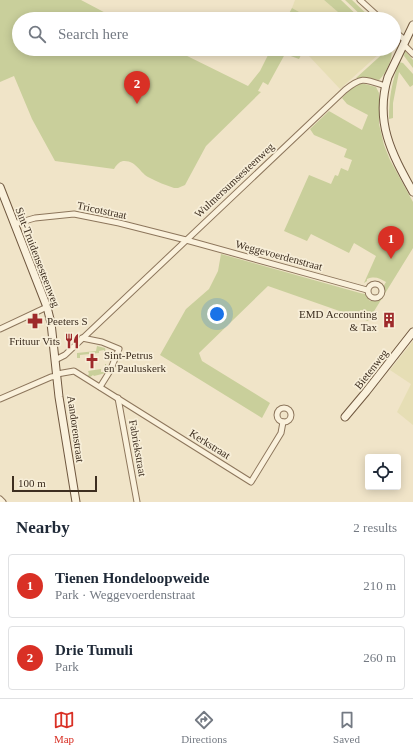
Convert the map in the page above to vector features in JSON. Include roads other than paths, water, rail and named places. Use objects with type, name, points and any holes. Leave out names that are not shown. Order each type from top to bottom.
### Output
[{"type":"main road","points":[[401,49],[413,25]]},
{"type":"main road","points":[[398,56],[385,86],[383,105],[386,136],[394,157],[413,192]]},
{"type":"main road","name":"Sint-Truidensesteenweg","points":[[0,187],[47,307],[55,360]]},
{"type":"main road","name":"Bietenweg","points":[[345,418],[413,332]]},
{"type":"main road","name":"Aandorenstraat","points":[[55,360],[76,502]]},
{"type":"street","points":[[360,0],[373,12]]},
{"type":"street","points":[[401,39],[413,54]]},
{"type":"street","name":"Wulmersumsesteenweg","points":[[55,360],[65,355],[353,84],[362,80],[385,86]]},
{"type":"street","name":"Tricotstraat","points":[[14,224],[35,218],[74,214],[119,223],[186,240]]},
{"type":"street","name":"Weggevoerdenstraat","points":[[186,240],[367,290]]},
{"type":"street","points":[[0,329],[47,307]]},
{"type":"street","points":[[82,338],[102,342],[119,349],[110,372],[100,387]]},
{"type":"street","name":"Kerkstraat","points":[[0,399],[51,377],[74,371],[251,482],[281,433],[283,422]]},
{"type":"street","name":"Fabriekstraat","points":[[118,398],[137,502]]},
{"type":"street","points":[[0,499],[3,502]]},
{"type":"place","name":"Drie Tumuli","points":[[137,104]]},
{"type":"place","name":"Tienen Hondeloopweide","points":[[391,259]]},
{"type":"place","name":"EMD Accounting & Tax","points":[[389,320]]},
{"type":"place","name":"Peeters S","points":[[35,321]]},
{"type":"place","name":"Frituur Vits","points":[[72,341]]},
{"type":"place","name":"Sint-Petrus en Pauluskerk","points":[[92,361]]}]
